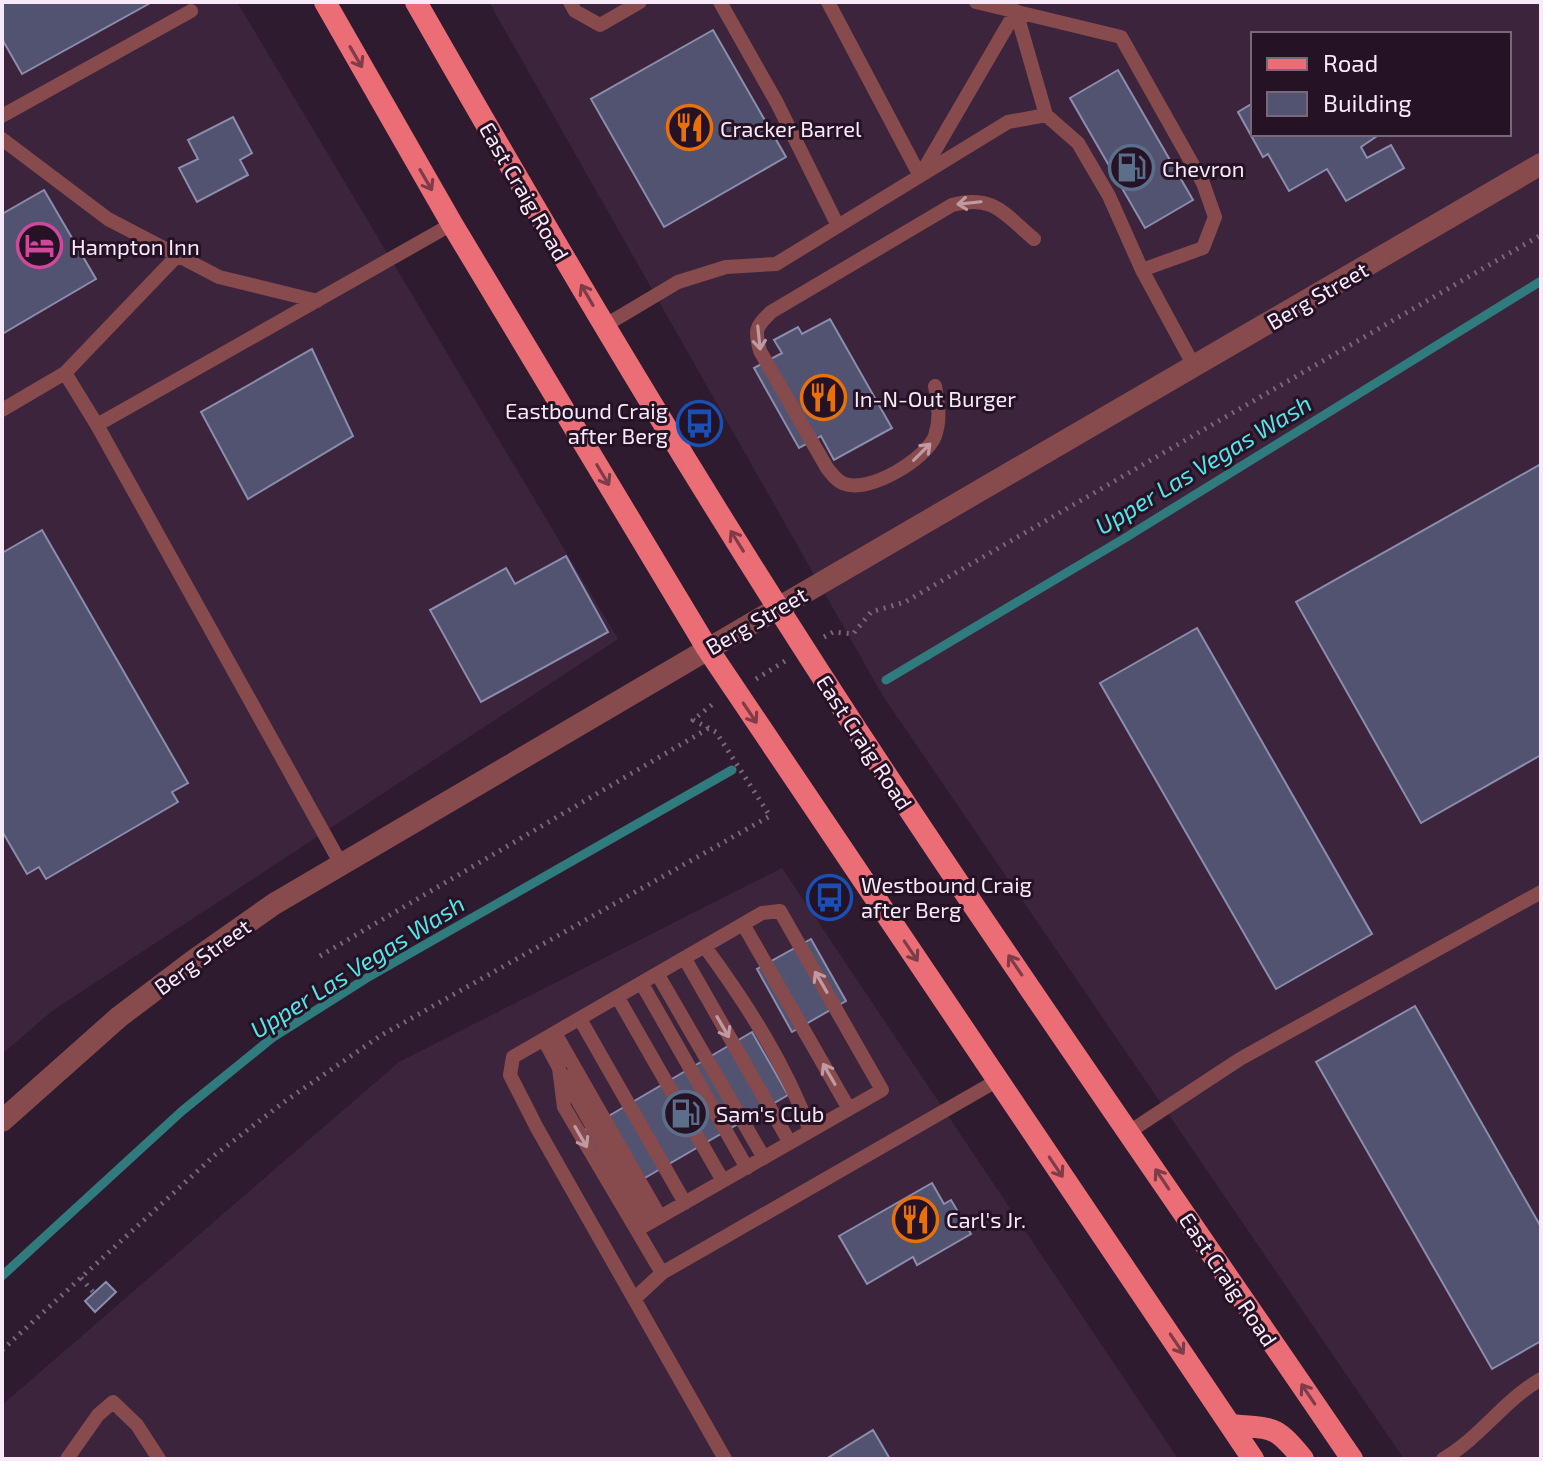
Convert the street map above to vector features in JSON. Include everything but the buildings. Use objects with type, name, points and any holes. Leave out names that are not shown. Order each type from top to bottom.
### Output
[{"type":"main road","points":[[325,2],[452,224],[707,648],[1253,1459]]},
{"type":"main road","name":"East Craig Road","points":[[416,2],[604,326],[778,608],[901,797],[1352,1459]]},
{"type":"main road","points":[[1230,1425],[1274,1429],[1284,1435],[1303,1459]]},
{"type":"street","name":"Berg Street","points":[[2,1121],[153,990],[248,922],[341,864],[1541,164]]},
{"type":"lane","points":[[570,2],[575,11],[600,25],[640,2]]},
{"type":"lane","points":[[720,2],[777,103],[838,226]]},
{"type":"lane","points":[[828,2],[920,176]]},
{"type":"lane","points":[[976,2],[1121,37],[1203,183],[1215,217],[1203,248],[1142,270]]},
{"type":"lane","points":[[2,116],[191,11]]},
{"type":"lane","points":[[920,176],[1016,11]]},
{"type":"lane","points":[[1016,11],[1046,115],[1078,143],[1109,196],[1142,270],[1194,366]]},
{"type":"lane","points":[[604,326],[678,282],[726,267],[776,264],[1008,122],[1046,115]]},
{"type":"lane","points":[[2,139],[108,219],[219,277],[317,301]]},
{"type":"lane","points":[[935,386],[940,416],[934,439],[920,457],[872,484],[848,486],[837,480],[827,468],[760,351],[756,336],[758,325],[771,312],[952,205],[980,201],[990,204],[1034,239]]},
{"type":"lane","points":[[97,425],[452,224]]},
{"type":"lane","points":[[2,410],[65,373],[178,255]]},
{"type":"lane","points":[[65,373],[97,425],[341,864]]},
{"type":"lane","points":[[1129,1132],[1240,1059],[1541,892]]},
{"type":"lane","points":[[649,1223],[882,1090],[780,911],[762,913],[513,1057],[510,1075],[725,1459]]},
{"type":"lane","points":[[743,924],[849,1109]]},
{"type":"lane","points":[[705,947],[737,990],[813,1130]]},
{"type":"lane","points":[[685,959],[790,1143]]},
{"type":"lane","points":[[658,975],[764,1158]]},
{"type":"lane","points":[[642,984],[747,1168]]},
{"type":"lane","points":[[618,998],[723,1181]]},
{"type":"lane","points":[[580,1019],[685,1203]]},
{"type":"lane","points":[[550,1037],[649,1223],[662,1273]]},
{"type":"lane","points":[[550,1037],[559,1068],[564,1107],[619,1204],[649,1223]]},
{"type":"lane","points":[[634,1299],[662,1273],[998,1080]]},
{"type":"lane","points":[[1443,1459],[1460,1449],[1527,1387],[1541,1379]]},
{"type":"lane","points":[[67,1459],[98,1415],[113,1402],[137,1425],[159,1459]]},
{"type":"path","points":[[320,956],[709,727]]},
{"type":"path","points":[[81,1278],[94,1293]]},
{"type":"shaded area","points":[[2,2],[237,2],[618,639],[52,1011],[2,1054]]},
{"type":"shaded area","points":[[489,2],[1541,2],[1541,1459],[1404,1459],[883,696]]},
{"type":"shaded area","points":[[782,868],[1178,1459],[2,1459],[2,1405],[399,1062]]},
{"type":"waterway","name":"Upper Las Vegas Wash","points":[[886,680],[1125,538],[1541,281]]},
{"type":"waterway","name":"Upper Las Vegas Wash","points":[[2,1276],[182,1111],[272,1038],[370,976],[732,770]]},
{"type":"place","name":"Cracker Barrel","points":[[689,128]]},
{"type":"place","name":"Chevron","points":[[1131,168]]},
{"type":"place","name":"Hampton Inn","points":[[40,246]]},
{"type":"place","name":"In-N-Out Burger","points":[[823,398]]},
{"type":"place","name":"Eastbound Craig after Berg","points":[[699,423]]},
{"type":"place","name":"Westbound Craig after Berg","points":[[830,897]]},
{"type":"place","name":"Sam's Club","points":[[685,1113]]},
{"type":"place","name":"Carl's Jr.","points":[[915,1219]]}]
